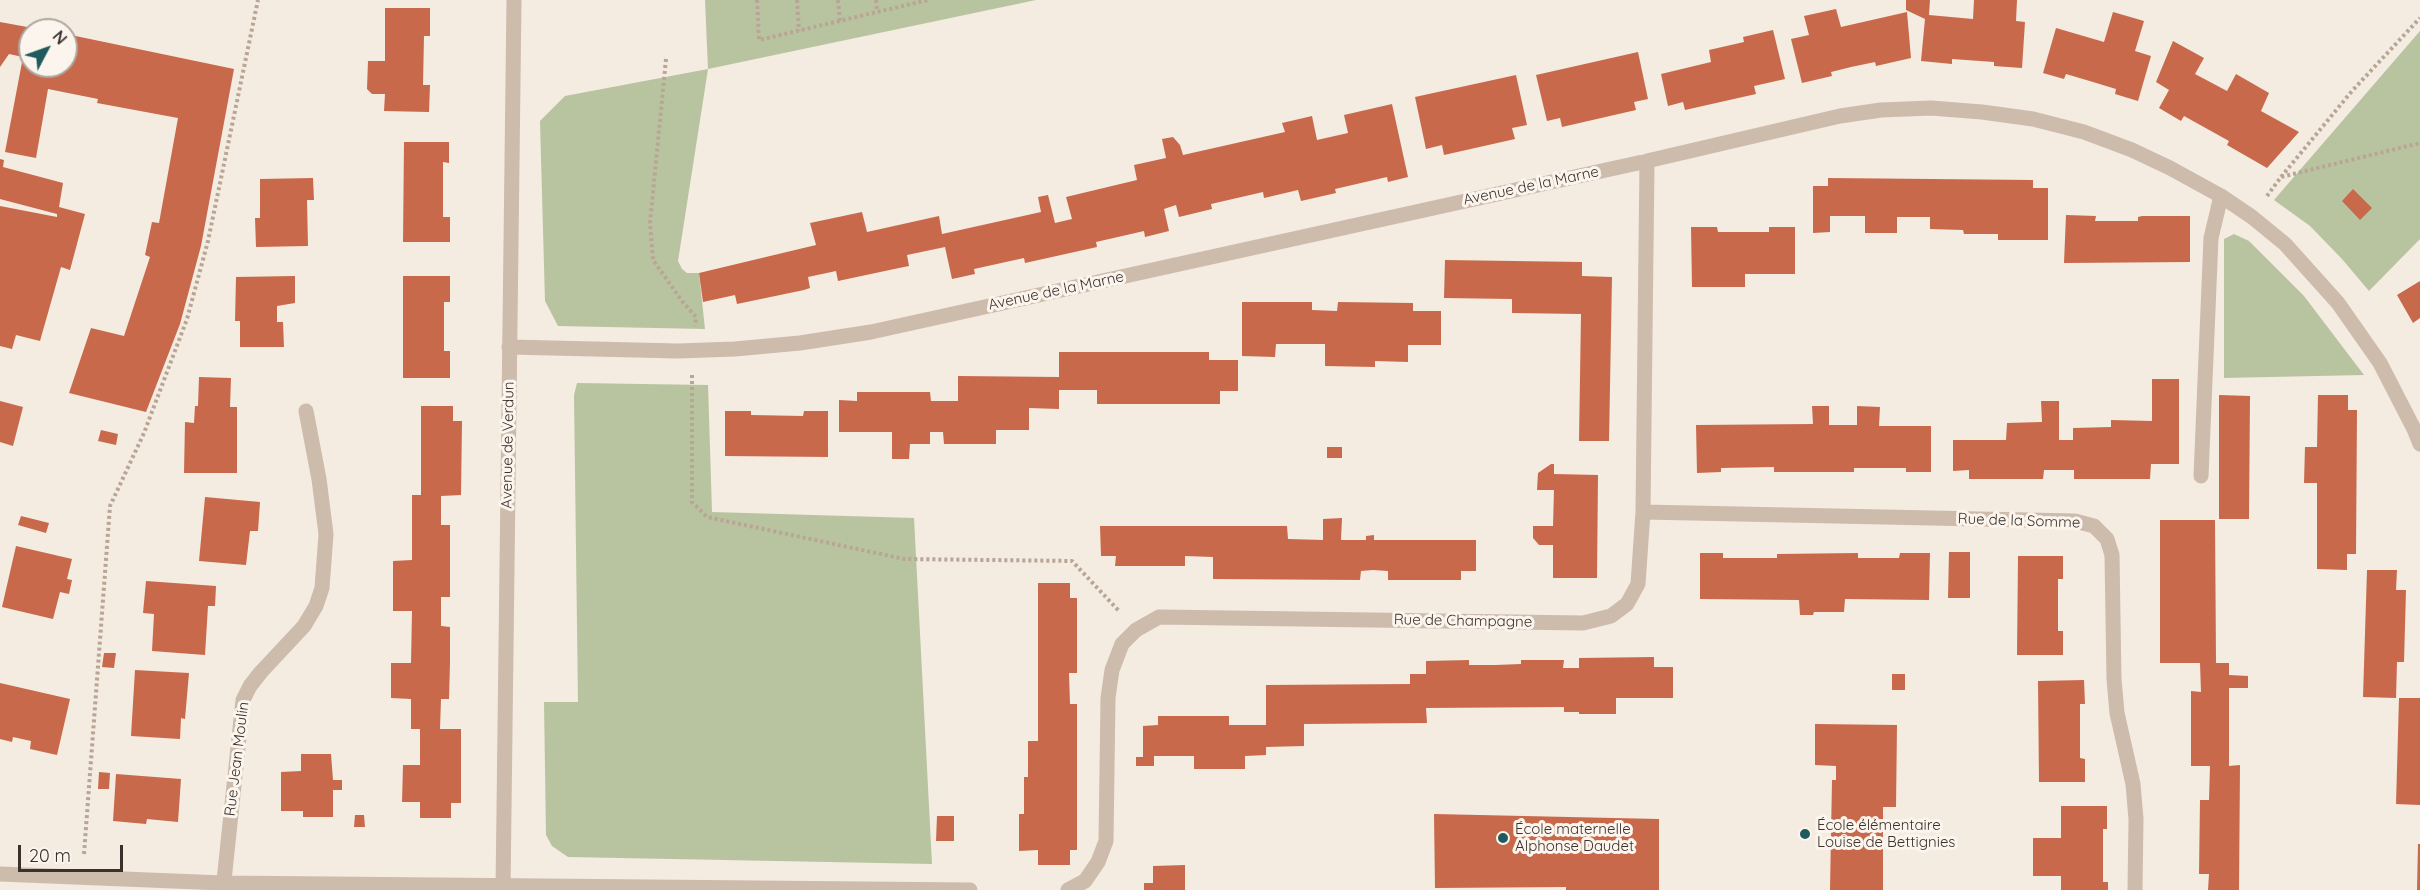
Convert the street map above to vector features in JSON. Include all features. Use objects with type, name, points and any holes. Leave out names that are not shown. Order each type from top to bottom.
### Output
[{"type":"street","name":"Avenue de Verdun","points":[[503,888],[514,0]]},
{"type":"street","name":"Avenue de la Marne","points":[[509,346],[692,351],[800,343],[871,332],[1647,161],[1840,116],[1881,110],[1931,108],[2033,119],[2084,132],[2141,154],[2221,196],[2252,217],[2284,244],[2338,303],[2380,363],[2420,444]]},
{"type":"street","name":"Rue de Champagne","points":[[1068,890],[1085,881],[1098,862],[1106,841],[1108,698],[1112,670],[1122,644],[1136,630],[1159,616],[1583,623],[1611,616],[1627,604],[1638,584],[1643,512],[1647,161]]},
{"type":"street","points":[[2201,476],[2211,238],[2221,196]]},
{"type":"street","name":"Rue Jean Moulin","points":[[223,886],[243,700],[261,672],[304,626],[316,606],[322,588],[326,534],[319,479],[306,411]]},
{"type":"street","name":"Rue de la Somme","points":[[1643,512],[2075,521],[2094,526],[2107,539],[2112,555],[2114,679],[2117,713],[2134,795],[2135,890]]},
{"type":"street","points":[[0,874],[223,886],[970,890]]},
{"type":"path","points":[[82,879],[110,506],[144,433],[187,320],[208,241],[258,0]]},
{"type":"path","points":[[757,0],[759,40],[928,0]]},
{"type":"path","points":[[797,0],[799,31]]},
{"type":"path","points":[[838,0],[840,21]]},
{"type":"path","points":[[876,0],[877,12]]},
{"type":"path","points":[[2252,217],[2281,177],[2352,91],[2420,18]]},
{"type":"path","points":[[666,59],[650,223],[653,260],[681,301],[696,317],[692,351],[692,502],[707,517],[904,559],[1072,561],[1136,630]]},
{"type":"path","points":[[2281,177],[2420,142]]},
{"type":"green space","points":[[705,0],[1036,0],[708,69]]},
{"type":"green space","points":[[2420,31],[2420,239],[2369,291],[2310,226],[2274,200]]},
{"type":"green space","points":[[708,69],[678,261],[687,273],[699,273],[705,329],[558,326],[545,301],[540,121],[565,96]]},
{"type":"green space","points":[[2234,234],[2249,241],[2304,296],[2364,375],[2224,378],[2224,239]]},
{"type":"green space","points":[[577,383],[708,385],[712,512],[914,518],[932,864],[568,857],[552,846],[546,835],[544,702],[578,702],[574,395]]},
{"type":"building","points":[[1906,0],[1930,0],[1929,15],[1973,19],[1974,0],[2017,0],[2016,21],[2025,22],[2022,68],[1994,66],[1994,62],[1952,59],[1952,64],[1921,61],[1925,19],[1906,10]]},
{"type":"building","points":[[385,8],[430,8],[430,36],[424,36],[423,85],[430,85],[429,112],[384,111],[385,94],[372,94],[367,89],[368,61],[385,61]]},
{"type":"building","points":[[1836,9],[1841,27],[1907,12],[1911,58],[1876,66],[1875,62],[1851,67],[1831,72],[1832,76],[1802,83],[1791,39],[1809,35],[1804,16]]},
{"type":"building","points":[[2113,12],[2144,21],[2135,51],[2151,56],[2138,101],[2115,94],[2116,89],[2066,74],[2064,79],[2043,73],[2056,28],[2104,42]]},
{"type":"building","points":[[0,22],[18,25],[18,56],[9,54],[0,67]]},
{"type":"building","points":[[1773,30],[1785,79],[1754,86],[1756,94],[1685,110],[1683,102],[1668,106],[1661,74],[1711,62],[1709,50],[1744,42],[1743,37]]},
{"type":"building","points":[[78,36],[234,69],[201,246],[180,324],[146,412],[69,393],[91,328],[124,336],[150,257],[145,255],[152,222],[159,223],[178,118],[97,103],[98,99],[48,89],[36,158],[5,152],[19,78],[78,78]]},
{"type":"building","points":[[2173,41],[2204,58],[2195,74],[2227,91],[2236,74],[2269,93],[2261,111],[2299,132],[2267,168],[2227,145],[2229,141],[2184,116],[2181,121],[2159,108],[2169,90],[2156,82]]},
{"type":"building","points":[[1638,52],[1648,99],[1634,102],[1636,110],[1562,127],[1560,118],[1547,121],[1536,75]]},
{"type":"building","points":[[1516,75],[1527,125],[1512,128],[1515,139],[1444,155],[1442,145],[1426,149],[1415,97]]},
{"type":"building","points":[[1392,104],[1408,177],[1388,182],[1387,177],[1335,189],[1336,193],[1301,201],[1298,190],[1264,198],[1263,192],[1211,204],[1212,209],[1179,217],[1176,205],[1164,209],[1169,231],[1145,237],[1144,231],[1096,242],[1097,247],[1025,263],[1024,258],[974,269],[975,274],[952,279],[945,247],[907,255],[909,266],[838,281],[836,271],[808,277],[810,288],[804,290],[737,304],[735,295],[703,302],[699,273],[816,245],[810,223],[862,212],[867,232],[939,216],[942,234],[1041,212],[1038,197],[1048,195],[1055,223],[1072,219],[1066,197],[1137,180],[1134,165],[1166,158],[1162,139],[1173,137],[1180,145],[1183,155],[1285,132],[1282,123],[1312,116],[1317,140],[1348,133],[1344,115]]},
{"type":"building","points":[[404,142],[449,142],[449,163],[443,162],[443,217],[450,217],[450,242],[403,242]]},
{"type":"building","points":[[0,159],[4,160],[3,167],[63,183],[59,207],[85,214],[70,270],[61,267],[40,341],[16,335],[12,349],[0,346],[0,206],[57,217],[57,214],[0,199]]},
{"type":"building","points":[[313,178],[314,200],[307,200],[308,246],[256,247],[255,218],[260,218],[260,179]]},
{"type":"building","points":[[1828,178],[2033,180],[2033,188],[2048,188],[2048,240],[1998,240],[1998,234],[1964,234],[1963,230],[1930,229],[1930,217],[1897,217],[1897,233],[1865,233],[1865,216],[1830,216],[1830,232],[1813,233],[1813,186],[1828,186]]},
{"type":"building","points":[[2353,189],[2372,208],[2360,220],[2342,201]]},
{"type":"building","points":[[2066,215],[2096,216],[2095,221],[2138,221],[2138,217],[2142,216],[2190,216],[2190,262],[2064,263]]},
{"type":"building","points":[[1691,227],[1717,227],[1718,232],[1769,232],[1769,227],[1795,227],[1795,274],[1745,274],[1745,287],[1692,287]]},
{"type":"building","points":[[1445,260],[1582,262],[1582,276],[1612,277],[1609,441],[1579,441],[1581,314],[1512,313],[1512,299],[1444,298]]},
{"type":"building","points":[[295,276],[295,303],[277,306],[277,322],[283,322],[284,347],[240,347],[240,321],[235,321],[236,277]]},
{"type":"building","points":[[403,276],[450,276],[450,302],[444,302],[444,351],[450,351],[450,378],[403,378]]},
{"type":"building","points":[[2420,281],[2420,318],[2413,323],[2397,295]]},
{"type":"building","points":[[1242,302],[1312,302],[1312,310],[1337,311],[1338,302],[1413,303],[1413,311],[1441,311],[1441,345],[1408,345],[1408,362],[1375,361],[1375,367],[1325,366],[1325,344],[1276,344],[1275,357],[1242,356]]},
{"type":"building","points":[[1059,352],[1209,352],[1209,360],[1238,360],[1238,391],[1220,391],[1220,404],[1097,404],[1097,390],[1059,390],[1059,409],[1029,408],[1029,430],[996,430],[996,444],[944,444],[943,432],[930,432],[930,444],[910,444],[909,459],[892,459],[892,432],[839,432],[839,400],[857,401],[857,392],[930,392],[931,401],[958,401],[958,376],[1059,377]]},
{"type":"building","points":[[199,377],[231,378],[230,407],[237,407],[237,473],[184,473],[185,422],[194,423],[195,406],[198,406]]},
{"type":"building","points":[[2152,379],[2179,379],[2179,464],[2151,464],[2150,479],[2074,479],[2074,470],[2044,470],[2043,479],[1969,479],[1969,470],[1953,471],[1953,440],[2006,440],[2007,423],[2042,422],[2041,401],[2059,401],[2059,440],[2073,440],[2073,428],[2111,427],[2111,420],[2152,421]]},
{"type":"building","points":[[2219,395],[2250,396],[2249,519],[2219,519]]},
{"type":"building","points":[[2318,395],[2348,395],[2348,410],[2357,410],[2356,554],[2347,554],[2347,570],[2317,569],[2317,483],[2304,483],[2305,447],[2317,447]]},
{"type":"building","points":[[0,401],[23,407],[13,446],[0,442]]},
{"type":"building","points":[[421,406],[453,406],[453,421],[462,421],[461,495],[441,496],[441,525],[450,525],[450,597],[441,597],[441,626],[450,627],[450,663],[449,699],[441,699],[440,729],[461,729],[461,803],[451,803],[451,818],[420,818],[420,802],[402,802],[403,765],[420,765],[420,729],[411,729],[411,699],[391,698],[391,663],[411,663],[412,611],[393,611],[393,561],[412,560],[412,495],[421,495]]},
{"type":"building","points":[[1812,406],[1829,406],[1829,425],[1857,425],[1857,406],[1880,407],[1879,426],[1931,426],[1931,472],[1906,472],[1906,468],[1854,468],[1854,472],[1774,472],[1774,467],[1721,468],[1721,472],[1697,473],[1696,425],[1813,424]]},
{"type":"building","points":[[725,411],[751,411],[751,415],[803,416],[804,411],[828,411],[828,457],[725,456]]},
{"type":"building","points":[[101,430],[118,434],[116,445],[98,441]]},
{"type":"building","points":[[1327,447],[1342,447],[1342,458],[1327,458]]},
{"type":"building","points":[[1554,464],[1554,474],[1598,475],[1597,578],[1553,578],[1553,545],[1539,545],[1533,538],[1533,526],[1553,526],[1554,490],[1537,490],[1538,473]]},
{"type":"building","points":[[205,497],[260,502],[258,531],[250,531],[246,565],[199,561]]},
{"type":"building","points":[[21,516],[49,523],[46,533],[18,525]]},
{"type":"building","points":[[1342,518],[1341,540],[1366,540],[1366,536],[1374,535],[1374,540],[1476,540],[1476,571],[1461,571],[1461,580],[1388,580],[1388,571],[1373,570],[1361,571],[1360,580],[1213,579],[1213,557],[1185,556],[1185,566],[1115,566],[1116,556],[1101,556],[1100,526],[1287,526],[1288,539],[1323,540],[1323,519]]},
{"type":"building","points":[[2160,520],[2215,520],[2216,663],[2229,663],[2229,675],[2248,676],[2248,688],[2229,688],[2229,766],[2240,765],[2239,890],[2208,890],[2209,874],[2199,874],[2200,800],[2209,800],[2210,766],[2191,766],[2191,691],[2201,692],[2200,663],[2160,663]]},
{"type":"building","points":[[16,546],[72,559],[67,579],[72,580],[69,594],[60,592],[53,619],[2,607]]},
{"type":"building","points":[[1949,552],[1970,552],[1970,598],[1948,598]]},
{"type":"building","points":[[1700,553],[1723,553],[1723,558],[1777,558],[1777,554],[1858,553],[1858,558],[1899,558],[1900,553],[1930,553],[1929,600],[1845,599],[1844,612],[1814,612],[1813,615],[1800,615],[1799,600],[1700,599]]},
{"type":"building","points":[[2018,556],[2063,556],[2063,579],[2058,579],[2058,631],[2063,631],[2063,655],[2017,655]]},
{"type":"building","points":[[2367,570],[2397,570],[2396,590],[2406,590],[2404,662],[2397,662],[2396,698],[2363,697]]},
{"type":"building","points":[[146,581],[216,586],[215,606],[208,606],[205,655],[152,651],[154,614],[143,613]]},
{"type":"building","points":[[1038,583],[1070,583],[1070,598],[1077,598],[1077,673],[1069,673],[1070,704],[1077,704],[1077,850],[1070,850],[1070,865],[1038,865],[1038,850],[1019,851],[1019,814],[1024,814],[1024,777],[1028,777],[1028,741],[1038,741]]},
{"type":"building","points":[[104,653],[116,653],[114,668],[102,667]]},
{"type":"building","points":[[1654,657],[1654,667],[1673,667],[1673,698],[1616,698],[1616,714],[1564,712],[1564,707],[1426,708],[1427,723],[1304,724],[1304,746],[1266,747],[1266,755],[1245,756],[1245,769],[1194,769],[1194,756],[1154,756],[1154,766],[1136,766],[1136,757],[1143,757],[1143,726],[1158,725],[1158,716],[1229,716],[1229,725],[1266,725],[1266,685],[1410,684],[1410,674],[1426,674],[1426,661],[1469,660],[1469,665],[1495,665],[1521,664],[1521,660],[1564,660],[1563,668],[1579,668],[1579,658]]},
{"type":"building","points":[[135,670],[189,673],[185,719],[181,718],[180,739],[131,736]]},
{"type":"building","points":[[1892,674],[1905,674],[1905,690],[1892,690]]},
{"type":"building","points":[[2084,680],[2085,704],[2080,704],[2080,758],[2085,759],[2085,782],[2039,782],[2038,681]]},
{"type":"building","points":[[0,683],[70,699],[57,755],[30,749],[31,741],[13,737],[12,742],[0,739]]},
{"type":"building","points":[[2399,698],[2420,698],[2420,805],[2396,804]]},
{"type":"building","points":[[1815,724],[1897,725],[1896,807],[1883,807],[1883,890],[1830,890],[1832,780],[1836,780],[1836,766],[1815,765]]},
{"type":"building","points":[[301,754],[331,754],[333,780],[342,780],[342,790],[333,790],[333,817],[303,817],[303,811],[281,811],[281,772],[301,771]]},
{"type":"building","points":[[99,772],[110,773],[109,789],[98,789]]},
{"type":"building","points":[[116,774],[181,779],[178,822],[147,819],[146,824],[113,821]]},
{"type":"building","points":[[2061,806],[2107,806],[2107,829],[2103,829],[2103,882],[2108,882],[2108,890],[2061,890],[2061,876],[2033,876],[2033,838],[2061,838]]},
{"type":"building","points":[[1434,814],[1659,819],[1659,890],[1566,890],[1566,887],[1435,888]]},
{"type":"building","points":[[355,815],[364,815],[365,827],[354,827]]},
{"type":"building","points":[[937,816],[954,816],[954,841],[936,841]]},
{"type":"building","points":[[2418,844],[2420,844],[2420,890],[2417,890]]},
{"type":"building","points":[[1185,865],[1185,890],[1144,890],[1144,883],[1153,883],[1153,866]]},
{"type":"place","name":"École élémentaire Louise de Bettignies","points":[[1805,834]]},
{"type":"place","name":"École maternelle Alphonse Daudet","points":[[1503,838]]}]
